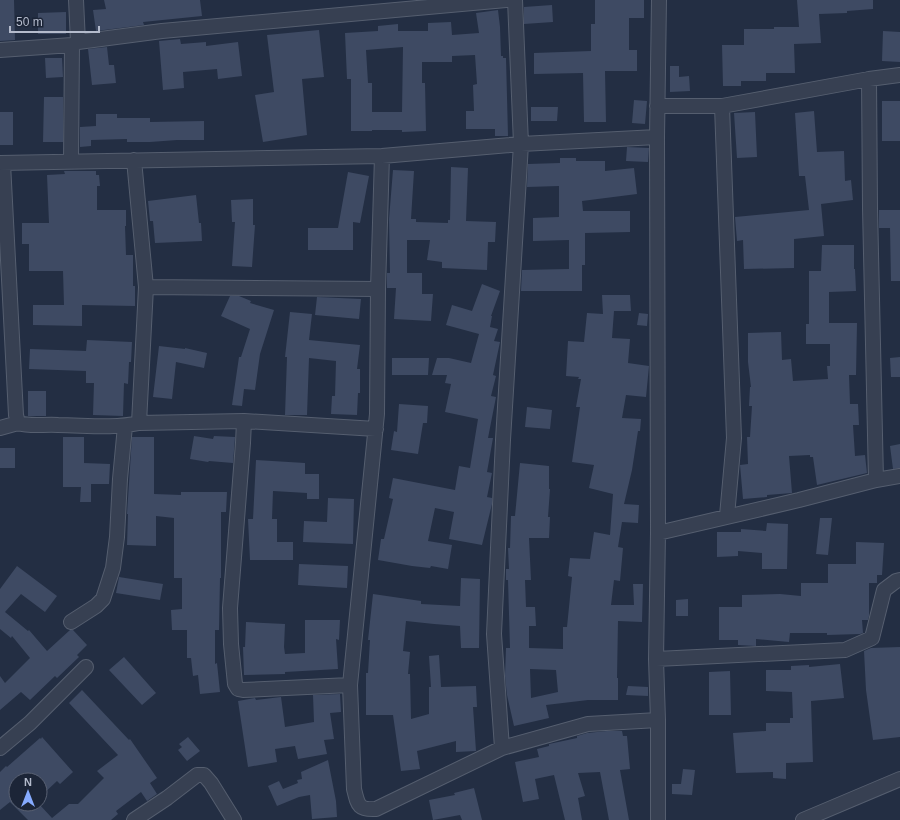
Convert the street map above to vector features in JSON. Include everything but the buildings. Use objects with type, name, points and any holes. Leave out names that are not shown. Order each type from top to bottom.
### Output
[{"type":"street","points":[[71,161],[76,0]]},
{"type":"street","points":[[0,50],[75,44],[162,31],[506,0]]},
{"type":"street","points":[[502,748],[494,634],[503,440],[521,144],[516,0]]},
{"type":"street","points":[[658,820],[658,720],[656,659],[658,533],[656,137],[659,0]]},
{"type":"street","points":[[657,106],[722,106],[870,79],[900,75]]},
{"type":"street","points":[[870,79],[870,208],[876,480]]},
{"type":"street","points":[[722,106],[734,438],[727,516]]},
{"type":"street","points":[[18,423],[16,416],[2,163],[382,156],[521,144],[656,137]]},
{"type":"street","points":[[382,156],[378,289],[377,414],[350,685],[354,789],[358,804],[366,809],[376,809],[502,748],[588,724],[658,720]]},
{"type":"street","points":[[71,622],[96,606],[103,599],[113,568],[117,537],[120,479],[132,425],[146,287],[134,160]]},
{"type":"street","points":[[146,287],[378,289]]},
{"type":"street","points":[[244,421],[230,608],[231,644],[235,684],[238,689],[242,690],[350,685]]},
{"type":"street","points":[[0,428],[18,423],[28,426],[50,424],[132,425],[244,421],[376,429]]},
{"type":"street","points":[[658,533],[799,500],[876,480],[900,476]]},
{"type":"street","points":[[656,659],[845,650],[872,638],[884,590],[896,581],[900,580]]},
{"type":"street","points":[[0,748],[30,723],[86,667]]},
{"type":"street","points":[[134,820],[167,798],[197,775],[204,775],[234,820]]},
{"type":"street","points":[[803,820],[900,779]]}]
